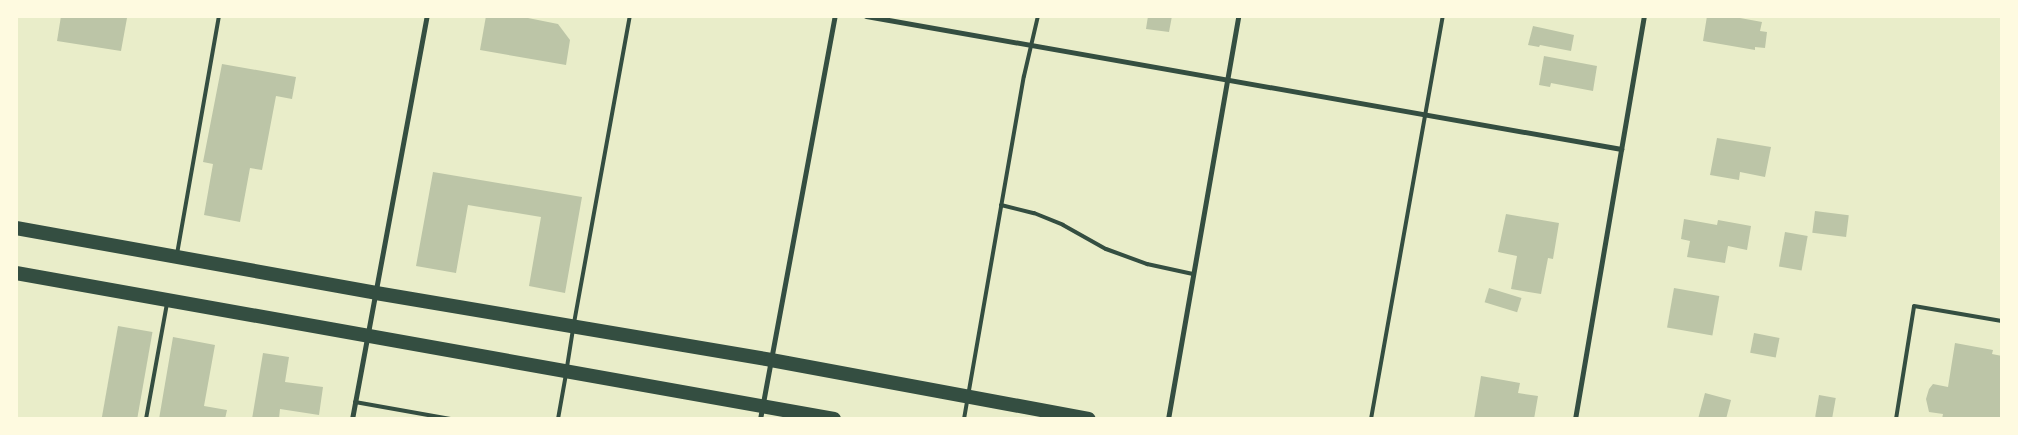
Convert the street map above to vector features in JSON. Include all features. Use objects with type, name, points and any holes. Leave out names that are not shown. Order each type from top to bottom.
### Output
[{"type":"highway","points":[[16,228],[376,293],[771,360],[1089,419]]},
{"type":"highway","points":[[16,273],[368,337],[762,404],[834,419]]},
{"type":"street","points":[[352,419],[427,16]]},
{"type":"street","points":[[760,419],[835,16]]},
{"type":"street","points":[[866,16],[1621,149]]},
{"type":"street","points":[[1168,419],[1238,16]]},
{"type":"street","points":[[1575,419],[1644,16]]},
{"type":"lane","points":[[176,256],[219,16]]},
{"type":"lane","points":[[558,419],[630,16]]},
{"type":"lane","points":[[964,419],[1024,76],[1038,16]]},
{"type":"lane","points":[[1371,419],[1443,16]]},
{"type":"lane","points":[[1002,205],[1034,213],[1063,224],[1106,249],[1147,264],[1193,274]]},
{"type":"lane","points":[[146,419],[168,301]]},
{"type":"lane","points":[[1896,419],[1914,306],[2002,321]]},
{"type":"lane","points":[[355,402],[450,419]]},
{"type":"building","points":[[61,16],[130,16],[127,18],[121,51],[57,41]]},
{"type":"building","points":[[486,16],[518,16],[558,24],[570,40],[566,65],[480,50]]},
{"type":"building","points":[[1148,16],[1172,16],[1169,32],[1146,29]]},
{"type":"building","points":[[1707,16],[1729,16],[1762,22],[1760,31],[1767,32],[1765,48],[1755,47],[1755,50],[1703,41]]},
{"type":"building","points":[[1533,26],[1574,35],[1571,51],[1540,45],[1539,47],[1528,45]]},
{"type":"building","points":[[1544,56],[1597,66],[1593,91],[1551,83],[1550,87],[1539,85]]},
{"type":"building","points":[[222,64],[296,77],[292,99],[276,96],[262,170],[250,168],[240,222],[204,215],[213,164],[203,162]]},
{"type":"building","points":[[1717,138],[1771,147],[1765,177],[1740,172],[1739,180],[1710,175]]},
{"type":"building","points":[[433,172],[582,197],[565,293],[529,286],[541,217],[468,205],[456,273],[416,266]]},
{"type":"building","points":[[1815,211],[1849,215],[1846,237],[1812,233]]},
{"type":"building","points":[[1506,214],[1559,223],[1553,259],[1548,258],[1541,294],[1511,289],[1517,256],[1498,252]]},
{"type":"building","points":[[1684,219],[1717,225],[1718,220],[1751,226],[1747,250],[1728,246],[1725,263],[1687,257],[1690,241],[1681,239]]},
{"type":"building","points":[[1785,232],[1808,236],[1802,270],[1779,266]]},
{"type":"building","points":[[1489,288],[1522,298],[1517,312],[1485,302]]},
{"type":"building","points":[[1674,288],[1719,296],[1712,335],[1667,327]]},
{"type":"building","points":[[118,326],[152,332],[137,419],[102,419]]},
{"type":"building","points":[[1754,333],[1780,338],[1776,358],[1750,353]]},
{"type":"building","points":[[173,337],[215,345],[204,406],[227,410],[225,419],[159,419]]},
{"type":"building","points":[[1955,343],[1993,350],[1992,354],[2002,356],[2002,419],[1942,419],[1943,414],[1929,412],[1926,399],[1929,389],[1933,384],[1948,387]]},
{"type":"building","points":[[263,353],[289,357],[285,382],[323,387],[319,415],[280,409],[279,419],[252,419]]},
{"type":"building","points":[[1481,376],[1520,383],[1518,393],[1538,396],[1534,419],[1474,419]]},
{"type":"building","points":[[1705,393],[1731,400],[1726,419],[1698,419]]},
{"type":"building","points":[[1819,395],[1836,398],[1832,419],[1815,417]]}]
